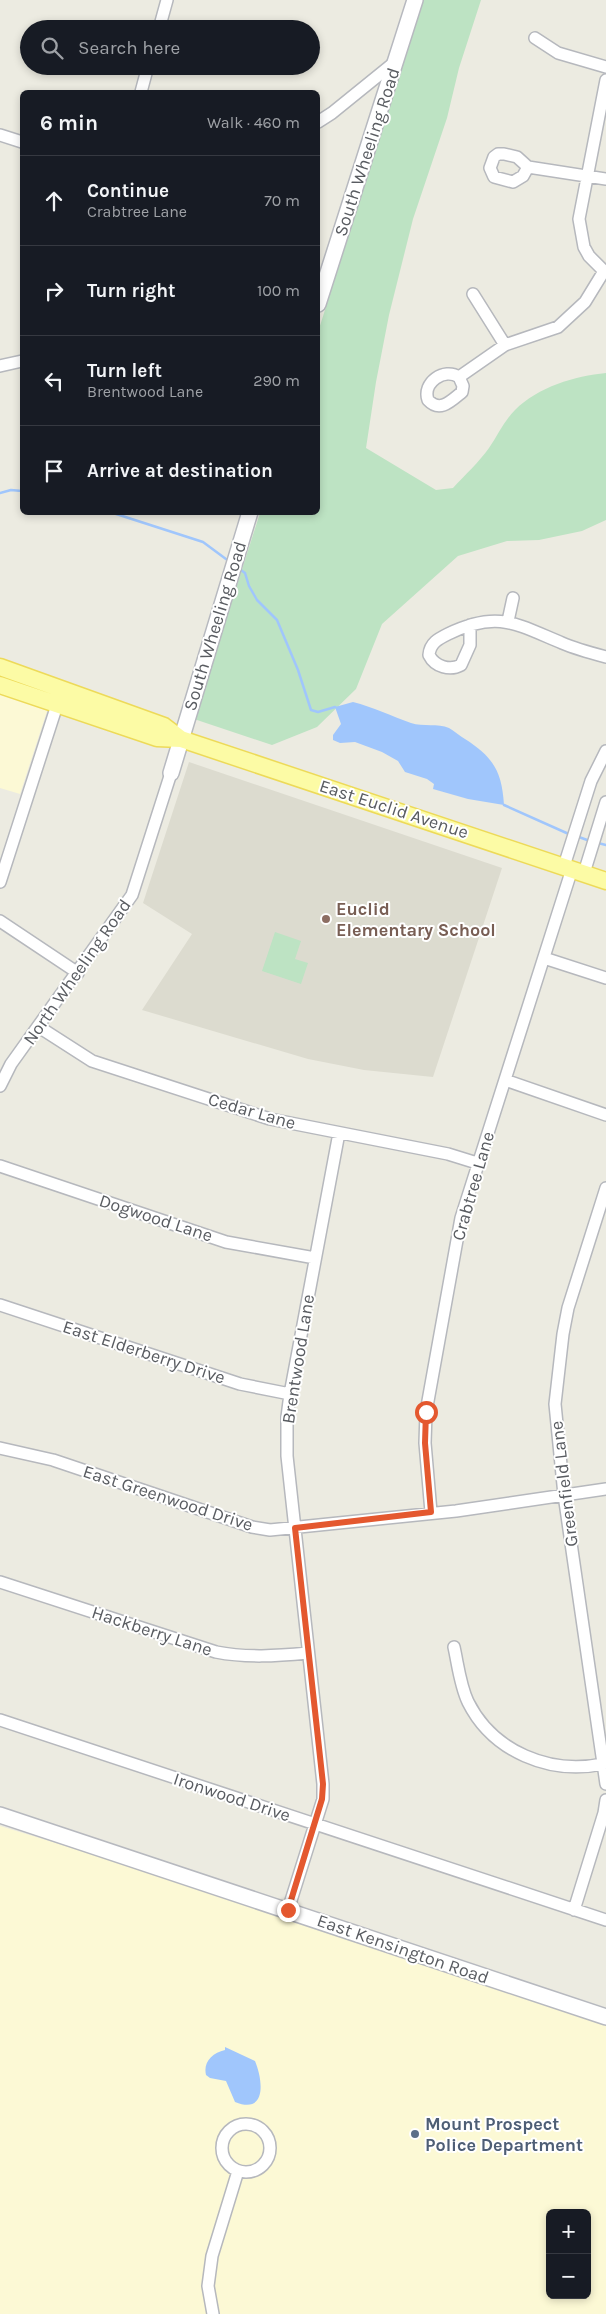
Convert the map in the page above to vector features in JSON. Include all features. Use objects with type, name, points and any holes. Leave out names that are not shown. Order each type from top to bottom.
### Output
[{"type":"main road","name":"South Wheeling Road","points":[[320,298],[415,0]]},
{"type":"main road","name":"South Wheeling Road","points":[[181,739],[249,515]]},
{"type":"main road","name":"East Euclid Avenue","points":[[0,667],[164,726],[181,739]]},
{"type":"main road","name":"East Euclid Avenue","points":[[0,685],[157,738],[181,739],[606,881]]},
{"type":"main road","name":"North Wheeling Road","points":[[171,773],[181,739]]},
{"type":"main road","name":"East Kensington Road","points":[[0,1815],[606,2017]]},
{"type":"street","points":[[161,20],[167,0]]},
{"type":"street","points":[[535,38],[558,53],[606,67]]},
{"type":"street","points":[[320,121],[332,114],[396,61]]},
{"type":"street","points":[[142,90],[146,75]]},
{"type":"street","points":[[460,378],[505,346],[558,327],[585,302],[605,272],[589,256],[580,234],[579,220],[606,80]]},
{"type":"street","points":[[0,135],[20,141]]},
{"type":"street","points":[[528,167],[606,179]]},
{"type":"street","points":[[473,294],[505,346]]},
{"type":"street","points":[[0,366],[20,361]]},
{"type":"street","points":[[508,621],[513,598]]},
{"type":"street","points":[[470,625],[483,622],[508,621],[528,627],[564,644],[606,657]]},
{"type":"street","points":[[0,882],[57,705]]},
{"type":"street","points":[[573,869],[572,842],[591,781],[606,751]]},
{"type":"street","name":"North Wheeling Road","points":[[0,1086],[11,1064],[78,973],[132,895],[171,773]]},
{"type":"street","points":[[573,869],[592,846],[606,802]]},
{"type":"street","name":"Crabtree Lane","points":[[431,1512],[425,1443],[428,1396],[461,1218],[477,1163],[573,869]]},
{"type":"street","points":[[0,920],[78,973]]},
{"type":"street","points":[[544,958],[606,978]]},
{"type":"street","name":"Cedar Lane","points":[[39,1027],[77,1052],[101,1064],[270,1119],[448,1154],[477,1163]]},
{"type":"street","points":[[505,1080],[606,1115]]},
{"type":"street","name":"Brentwood Lane","points":[[288,1910],[322,1799],[323,1784],[286,1436],[290,1394],[339,1133]]},
{"type":"street","name":"Dogwood Lane","points":[[0,1166],[226,1242],[315,1258]]},
{"type":"street","name":"Greenfield Lane","points":[[606,1188],[574,1287],[563,1334],[555,1404],[564,1495],[606,1784]]},
{"type":"street","name":"East Elderberry Drive","points":[[0,1305],[240,1384],[290,1394]]},
{"type":"street","name":"East Greenwood Drive","points":[[0,1448],[53,1460],[252,1527],[270,1530],[431,1512],[456,1511],[606,1489]]},
{"type":"street","name":"Hackberry Lane","points":[[0,1582],[216,1652],[240,1657],[264,1658],[308,1653]]},
{"type":"street","points":[[454,1647],[464,1690],[470,1705],[482,1724],[504,1744],[531,1760],[547,1764],[575,1768],[603,1764]]},
{"type":"street","name":"Ironwood Drive","points":[[0,1720],[606,1920]]},
{"type":"street","points":[[574,1910],[604,1813],[606,1800]]},
{"type":"street","points":[[251,2124],[266,2134],[270,2148],[269,2156],[260,2168],[253,2172],[238,2171],[231,2168],[222,2156],[222,2140],[231,2128],[251,2124]]},
{"type":"street","points":[[213,2314],[208,2286],[212,2256],[238,2171]]},
{"type":"shaded area","points":[[0,691],[48,708],[20,794],[0,788]]},
{"type":"shaded area","name":"Euclid Elementary School","points":[[189,762],[502,868],[433,1077],[364,1070],[308,1059],[142,1010],[192,934],[143,903]]},
{"type":"shaded area","points":[[0,1826],[115,1861],[606,2021],[606,2314],[0,2314]]},
{"type":"green space","points":[[423,0],[481,0],[459,68],[447,118],[413,219],[389,315],[366,448],[436,490],[453,488],[481,458],[508,419],[524,402],[558,384],[606,373],[606,520],[582,531],[539,540],[507,541],[458,556],[382,624],[356,689],[317,727],[272,745],[194,719],[259,515],[320,515],[320,326]]},
{"type":"green space","points":[[275,932],[301,941],[295,959],[308,963],[301,984],[262,971]]},
{"type":"water","points":[[353,702],[411,723],[449,728],[483,752],[494,766],[501,783],[504,805],[468,799],[433,789],[434,784],[427,779],[405,772],[398,761],[382,752],[355,742],[340,743],[333,740],[333,735],[341,724],[335,707]]},
{"type":"water","points":[[225,2047],[255,2061],[261,2086],[258,2100],[253,2104],[245,2105],[235,2102],[226,2081],[210,2078],[206,2075],[207,2062],[216,2053],[225,2050]]},
{"type":"waterway","points":[[0,493],[11,490],[20,491]]},
{"type":"waterway","points":[[119,515],[203,542],[230,562]]},
{"type":"waterway","points":[[238,568],[245,573],[249,586],[257,600],[277,620],[298,670],[311,710],[318,712],[335,707]]},
{"type":"waterway","points":[[504,805],[571,835]]},
{"type":"waterway","points":[[576,836],[590,841]]},
{"type":"waterway","points":[[598,843],[606,845]]},
{"type":"place","name":"Euclid Elementary School","points":[[326,919]]},
{"type":"place","name":"Mount Prospect Police Department","points":[[415,2134]]},
{"type":"route","points":[[288,1910],[322,1799],[323,1784],[295,1528],[431,1512],[425,1443],[426,1412]]}]
